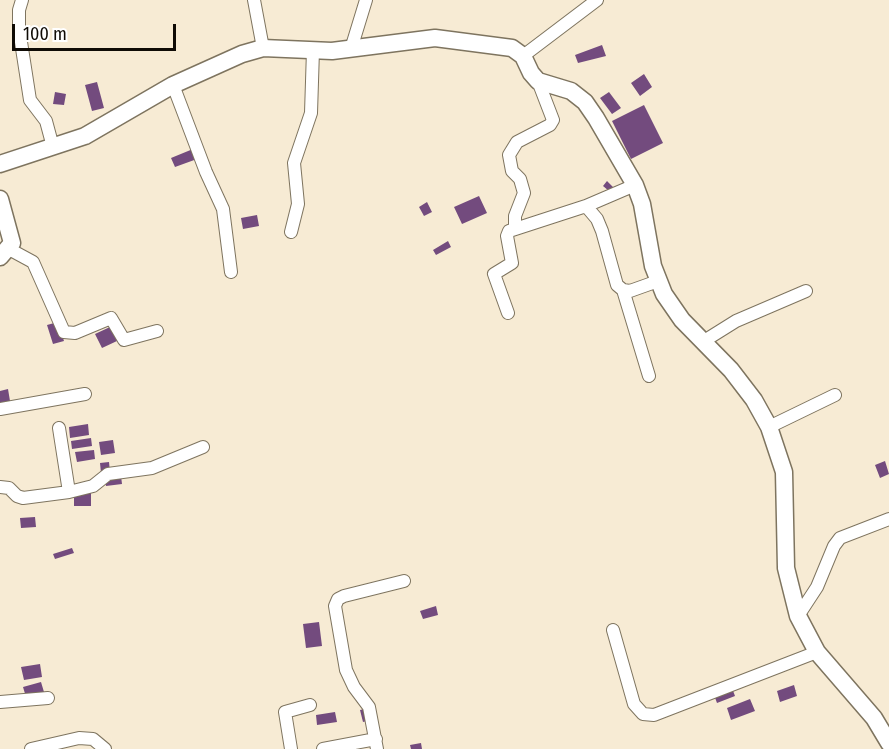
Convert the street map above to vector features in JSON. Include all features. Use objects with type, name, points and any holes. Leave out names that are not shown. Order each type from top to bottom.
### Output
[{"type":"street","points":[[22,0],[19,10],[19,28],[30,100],[46,121],[52,147]]},
{"type":"street","points":[[254,0],[264,48]]},
{"type":"street","points":[[351,49],[366,0]]},
{"type":"street","points":[[523,56],[597,0]]},
{"type":"street","points":[[0,164],[85,136],[173,85],[242,54],[264,48],[351,49],[435,38],[497,44],[512,48],[523,56],[531,73],[538,81],[553,120],[550,125],[517,142],[508,155],[512,171],[523,185],[524,193],[515,216],[515,227]]},
{"type":"street","points":[[291,232],[298,204],[294,163],[311,113],[313,50]]},
{"type":"street","points":[[538,81],[571,91],[585,102],[635,185],[642,204],[649,248],[658,281],[672,307],[754,400],[769,427],[784,472],[786,568],[798,616],[817,652],[874,718],[889,744]]},
{"type":"street","points":[[173,85],[206,172],[224,209],[231,272]]},
{"type":"street","points":[[508,313],[494,274],[512,263],[507,236],[515,227],[586,206],[635,185]]},
{"type":"street","points":[[0,199],[12,243],[4,253],[33,262],[64,332],[75,333],[111,318],[124,340],[157,331]]},
{"type":"street","points":[[586,206],[597,219],[617,285],[623,290],[630,291],[658,281]]},
{"type":"street","points":[[623,290],[649,376]]},
{"type":"street","points":[[704,341],[736,321],[806,291]]},
{"type":"street","points":[[0,409],[85,394]]},
{"type":"street","points":[[769,427],[835,395]]},
{"type":"street","points":[[59,428],[69,492]]},
{"type":"street","points":[[0,487],[9,488],[17,496],[23,498],[69,492],[93,486],[108,474],[152,468],[203,447]]},
{"type":"street","points":[[798,616],[817,587],[834,546],[840,538],[889,519]]},
{"type":"street","points":[[323,749],[376,744],[369,707],[354,687],[346,670],[335,606],[338,599],[404,581]]},
{"type":"street","points":[[613,630],[634,705],[643,714],[654,715],[667,712],[817,652]]},
{"type":"street","points":[[0,702],[48,698]]},
{"type":"street","points":[[291,749],[285,712],[310,705]]},
{"type":"street","points":[[31,749],[79,738],[93,739],[105,749]]},
{"type":"building","points":[[602,45],[606,56],[578,63],[575,55]]},
{"type":"building","points":[[644,74],[652,87],[640,96],[631,83]]},
{"type":"building","points":[[97,82],[104,108],[92,111],[85,85]]},
{"type":"building","points":[[55,92],[66,94],[64,105],[53,104]]},
{"type":"building","points":[[609,92],[621,108],[612,114],[600,98]]},
{"type":"building","points":[[644,105],[663,143],[631,159],[612,121]]},
{"type":"building","points":[[193,149],[197,159],[175,167],[171,158]]},
{"type":"building","points":[[607,181],[613,187],[609,191],[603,186]]},
{"type":"building","points":[[479,196],[487,213],[462,224],[454,207]]},
{"type":"building","points":[[427,202],[432,212],[424,216],[419,207]]},
{"type":"building","points":[[257,215],[259,226],[243,229],[241,218]]},
{"type":"building","points":[[448,241],[451,247],[436,255],[433,250]]},
{"type":"building","points":[[58,322],[64,341],[53,344],[47,325]]},
{"type":"building","points":[[110,327],[117,341],[102,348],[95,334]]},
{"type":"building","points":[[8,389],[10,401],[0,404],[0,391]]},
{"type":"building","points":[[88,424],[89,435],[70,438],[69,427]]},
{"type":"building","points":[[91,438],[92,446],[72,449],[71,441]]},
{"type":"building","points":[[113,440],[115,453],[101,455],[99,442]]},
{"type":"building","points":[[94,450],[95,459],[77,462],[75,452]]},
{"type":"building","points":[[885,461],[889,474],[880,478],[875,465]]},
{"type":"building","points":[[109,462],[110,472],[101,473],[100,463]]},
{"type":"building","points":[[121,476],[122,484],[106,486],[105,478]]},
{"type":"building","points":[[74,493],[91,493],[91,506],[74,506]]},
{"type":"building","points":[[35,517],[36,527],[21,528],[20,518]]},
{"type":"building","points":[[72,548],[74,553],[55,559],[53,554]]},
{"type":"building","points":[[436,606],[438,615],[423,619],[420,611]]},
{"type":"building","points":[[319,622],[322,646],[306,648],[303,624]]},
{"type":"building","points":[[40,664],[42,677],[24,680],[21,667]]},
{"type":"building","points":[[41,682],[44,692],[26,697],[23,687]]},
{"type":"building","points":[[794,685],[797,696],[780,702],[777,691]]},
{"type":"building","points":[[732,688],[735,696],[717,703],[714,695]]},
{"type":"building","points":[[750,699],[755,711],[731,720],[727,708]]},
{"type":"building","points":[[368,708],[371,720],[363,722],[360,710]]},
{"type":"building","points":[[335,712],[337,722],[317,725],[316,715]]},
{"type":"building","points":[[421,743],[422,749],[411,749],[410,745]]}]
